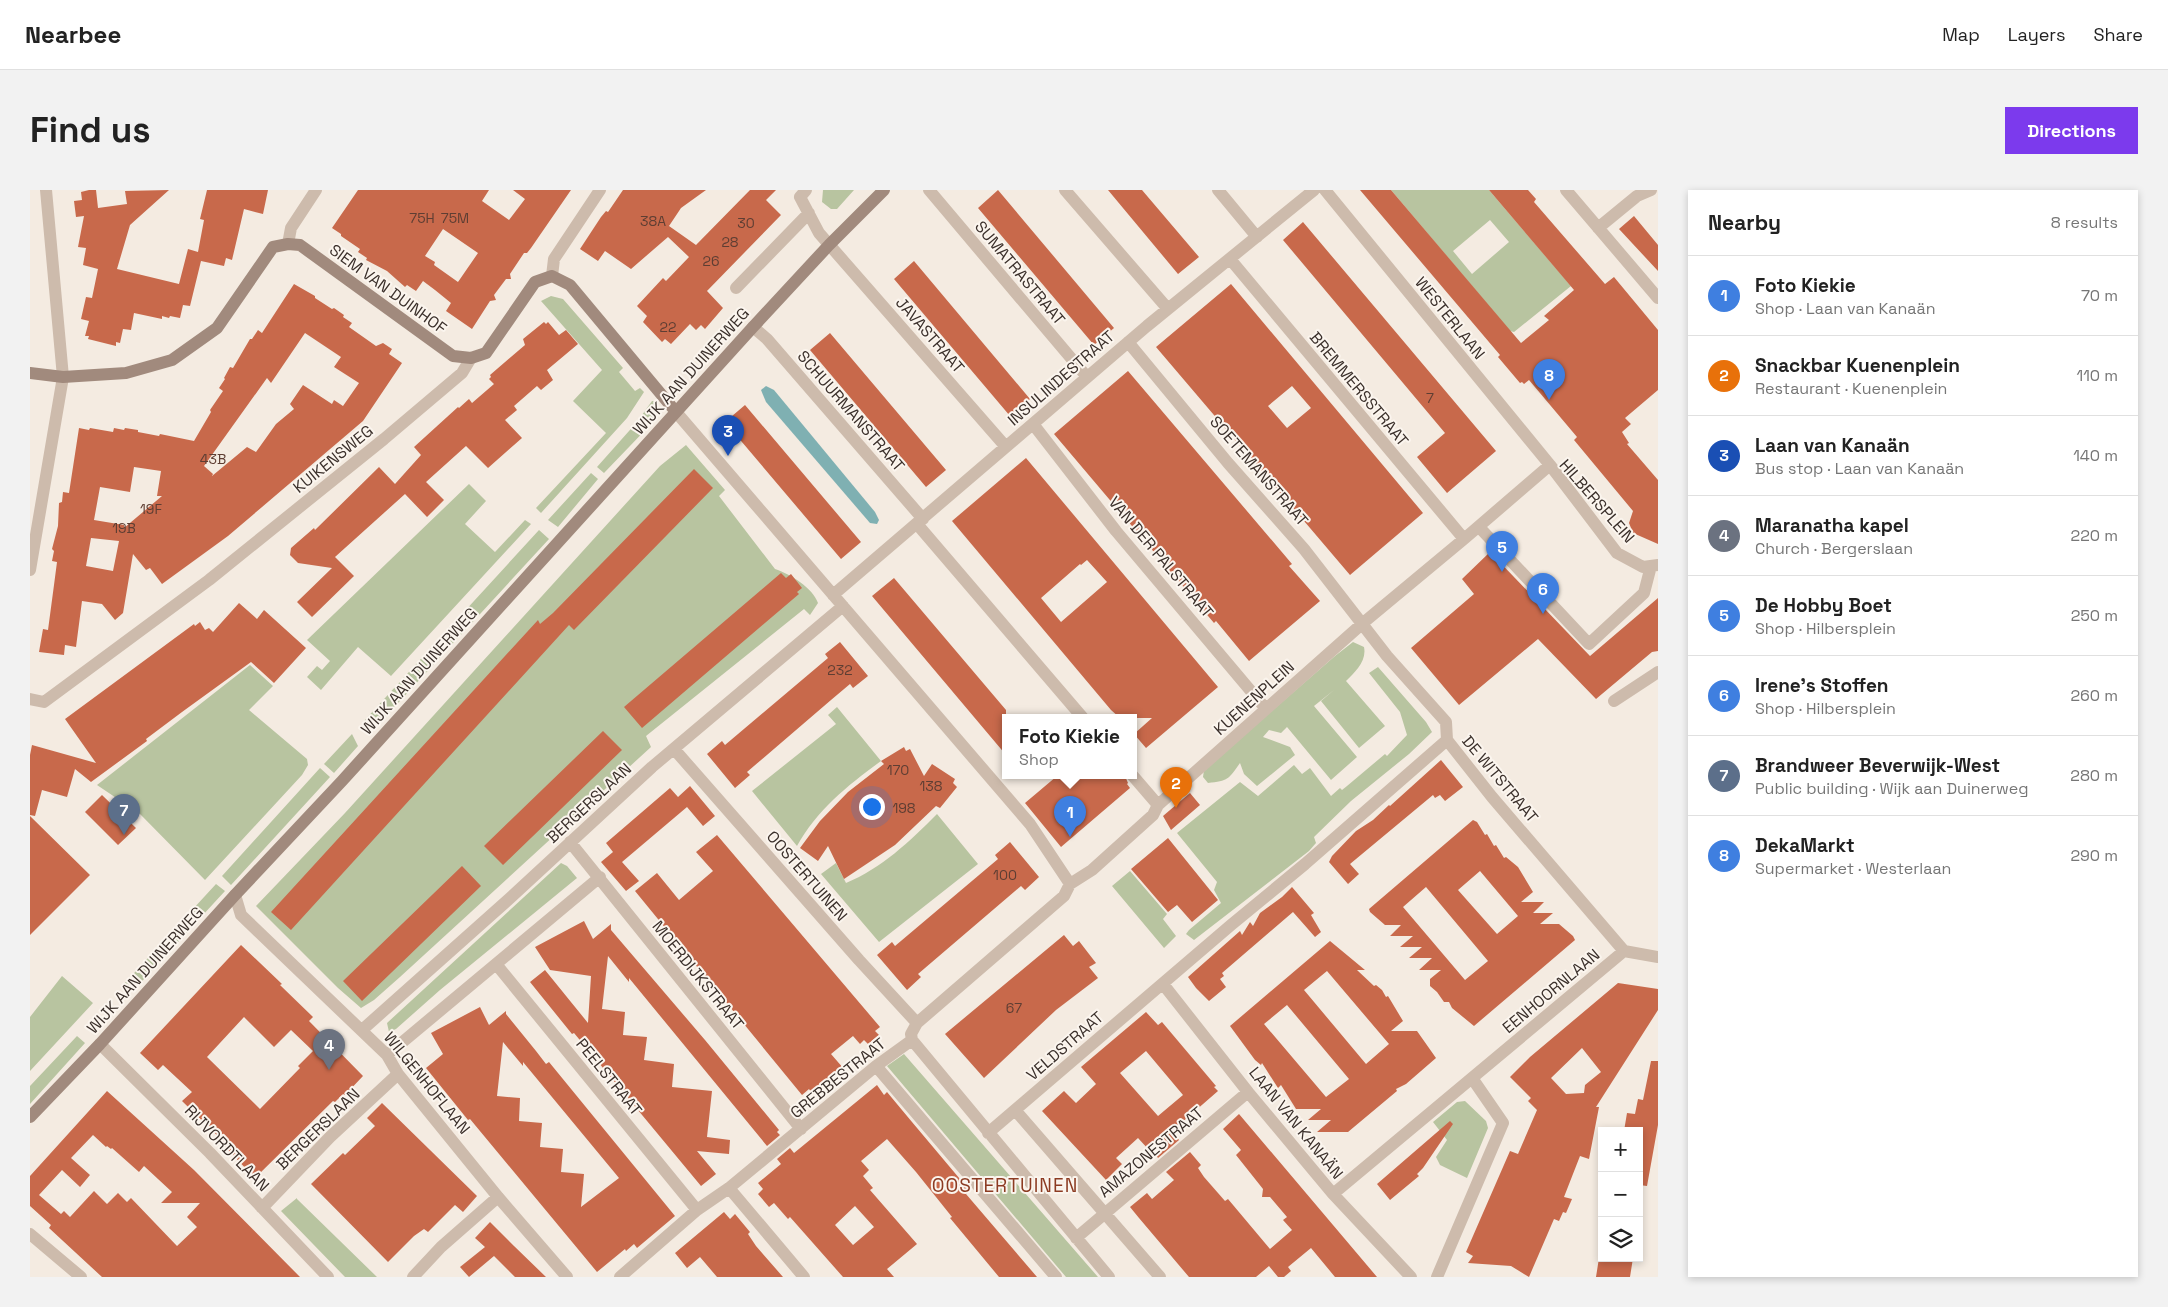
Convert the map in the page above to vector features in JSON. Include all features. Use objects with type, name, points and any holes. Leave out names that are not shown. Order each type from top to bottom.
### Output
[{"type":"main road","name":"WIJK AAN DUINERWEG","points":[[30,1117],[100,1044],[235,895],[342,781],[829,244],[884,190]]},
{"type":"main road","points":[[30,373],[63,377],[126,373],[172,360],[217,328],[273,247],[288,244]]},
{"type":"main road","name":"SIEM VAN DUINHOF","points":[[288,244],[300,245],[453,356],[471,358]]},
{"type":"main road","points":[[552,276],[570,285],[676,412]]},
{"type":"main road","name":"KUIKENSWEG","points":[[471,358],[486,353],[535,282],[552,276]]},
{"type":"street","points":[[30,570],[63,377],[46,190]]},
{"type":"street","points":[[288,244],[290,228],[316,190]]},
{"type":"street","points":[[552,276],[554,259],[600,190]]},
{"type":"street","points":[[806,190],[800,197],[819,233],[829,244]]},
{"type":"street","name":"SUMATRASTRAAT","points":[[929,190],[1087,377]]},
{"type":"street","points":[[1065,190],[1168,309]]},
{"type":"street","points":[[1218,190],[1257,237]]},
{"type":"street","name":"INSULINDESTRAAT","points":[[833,595],[1128,342],[1314,190]]},
{"type":"street","name":"WESTERLAAN","points":[[1326,190],[1550,465]]},
{"type":"street","points":[[1566,190],[1658,298]]},
{"type":"street","points":[[1598,228],[1637,196],[1651,190]]},
{"type":"street","name":"WIJK AAN DUINERWEG","points":[[736,288],[808,213]]},
{"type":"street","name":"JAVASTRAAT","points":[[829,244],[1006,446]]},
{"type":"street","name":"BREMMERSSTRAAT","points":[[1230,259],[1464,539]]},
{"type":"street","name":"SCHUURMANSTRAAT","points":[[753,327],[767,339],[1080,714]]},
{"type":"street","name":"SOETEMANSTRAAT","points":[[1128,342],[1228,463],[1304,549],[1363,623]]},
{"type":"street","name":"KUIKENSWEG","points":[[30,699],[44,702],[209,580],[462,373],[471,358]]},
{"type":"street","points":[[676,412],[1030,824],[1067,890],[916,1023]]},
{"type":"street","name":"VAN DER PALSTRAAT","points":[[1033,424],[1116,531],[1266,709]]},
{"type":"street","name":"HILBERSPLEIN","points":[[1464,539],[1550,465],[1617,553],[1643,567],[1654,566],[1644,593],[1589,644],[1479,527]]},
{"type":"street","name":"KUENENPLEIN","points":[[1067,890],[1153,815],[1158,804],[1363,623],[1464,539]]},
{"type":"street","name":"BERGERSLAAN","points":[[362,1030],[652,767],[843,606]]},
{"type":"street","name":"DE WITSTRAAT","points":[[1363,623],[1387,656],[1446,722],[1447,740],[1492,797],[1624,951]]},
{"type":"street","points":[[1614,701],[1658,672]]},
{"type":"street","points":[[1163,984],[1305,864],[1447,740]]},
{"type":"street","name":"OOSTERTUINEN","points":[[674,750],[916,1023]]},
{"type":"street","points":[[1136,779],[1158,804]]},
{"type":"street","name":"MOERDIJKSTRAAT","points":[[570,842],[801,1129]]},
{"type":"street","points":[[387,1055],[600,877]]},
{"type":"street","name":"WILGENHOFLAAN","points":[[235,895],[241,915],[387,1055],[398,1074],[498,1197],[567,1277]]},
{"type":"street","name":"EENHOORNLAAN","points":[[1334,1194],[1624,951],[1658,956]]},
{"type":"street","name":"PEELSTRAAT","points":[[496,964],[697,1210]]},
{"type":"street","name":"LAAN VAN KANAÄN","points":[[1163,984],[1248,1092],[1334,1194],[1411,1277]]},
{"type":"street","name":"VELDSTRAAT","points":[[988,1134],[1163,984]]},
{"type":"street","name":"GREBBESTRAAT","points":[[620,1277],[697,1210],[729,1188],[876,1066],[912,1040],[911,1034],[916,1023]]},
{"type":"street","points":[[912,1040],[988,1134],[1109,1277]]},
{"type":"street","name":"RIJVORDTLAAN","points":[[100,1044],[160,1102],[326,1276]]},
{"type":"street","points":[[876,1066],[1056,1277]]},
{"type":"street","name":"BERGERSLAAN","points":[[262,1208],[330,1136],[398,1074]]},
{"type":"street","points":[[1437,1277],[1503,1123],[1472,1078]]},
{"type":"street","name":"AMAZONESTRAAT","points":[[1076,1238],[1248,1092]]},
{"type":"street","points":[[1015,1110],[1160,1277]]},
{"type":"street","points":[[729,1188],[804,1277]]},
{"type":"street","points":[[413,1277],[442,1247],[498,1197]]},
{"type":"street","points":[[30,1234],[81,1277]]},
{"type":"green space","points":[[823,190],[854,190],[837,209],[831,209],[822,202]]},
{"type":"green space","points":[[1391,190],[1489,190],[1571,286],[1514,332],[1510,331]],"holes":[[[1490,220],[1509,242],[1472,274],[1453,251]]]},
{"type":"green space","points":[[551,296],[563,299],[623,368],[619,372],[635,391],[640,388],[644,392],[627,418],[541,513],[536,508],[606,433],[573,401],[602,370],[541,301]]},
{"type":"green space","points":[[652,401],[656,403],[658,408],[654,421],[604,473],[597,467],[637,422]]},
{"type":"green space","points":[[686,445],[725,490],[719,496],[775,569],[800,582],[811,592],[818,603],[810,615],[804,609],[646,736],[651,747],[400,977],[374,1000],[361,1008],[338,988],[256,906],[345,813],[660,466]]},
{"type":"green space","points":[[591,473],[598,479],[558,527],[548,520]]},
{"type":"green space","points":[[469,484],[486,501],[465,524],[495,552],[525,520],[531,524],[391,676],[358,647],[321,690],[307,677],[317,666],[322,670],[330,661],[307,640]]},
{"type":"green space","points":[[539,530],[549,539],[376,727],[363,722]]},
{"type":"green space","points":[[1353,642],[1364,647],[1364,657],[1360,666],[1346,681],[1385,726],[1359,748],[1321,701],[1334,690],[1314,706],[1357,757],[1331,780],[1287,727],[1281,733],[1269,730],[1263,737],[1290,747],[1295,755],[1257,786],[1244,774],[1240,763],[1227,778],[1208,783],[1203,777],[1204,770]]},
{"type":"green space","points":[[250,665],[273,686],[249,710],[307,759],[308,765],[302,775],[205,880],[140,814],[97,785]]},
{"type":"green space","points":[[1378,667],[1426,722],[1432,732],[1409,754],[1351,801],[1314,837],[1316,843],[1309,851],[1194,940],[1186,934],[1221,903],[1214,890],[1217,882],[1177,833],[1240,782],[1258,796],[1294,765],[1302,774],[1310,768],[1331,796],[1340,788],[1342,790],[1385,754],[1387,756],[1407,735],[1400,712],[1369,673]]},
{"type":"green space","points":[[837,707],[881,761],[834,799],[814,821],[797,846],[752,791],[836,724],[828,715]]},
{"type":"green space","points":[[352,734],[358,746],[334,773],[324,764]]},
{"type":"green space","points":[[320,768],[330,777],[231,885],[222,876]]},
{"type":"green space","points":[[937,814],[978,864],[879,942],[821,874],[836,863],[846,883],[859,877],[895,853]]},
{"type":"green space","points":[[561,863],[567,866],[577,878],[440,990],[396,1029],[389,1032],[387,1023]]},
{"type":"green space","points":[[1130,871],[1167,914],[1163,919],[1176,936],[1164,948],[1112,886]]},
{"type":"green space","points":[[216,884],[225,891],[132,992],[124,984]]},
{"type":"green space","points":[[62,976],[93,1003],[30,1071],[30,1017]]},
{"type":"green space","points":[[77,1036],[85,1043],[30,1104],[30,1086]]},
{"type":"green space","points":[[904,1054],[1098,1277],[1066,1277],[887,1066]]},
{"type":"green space","points":[[1465,1101],[1486,1121],[1488,1128],[1467,1178],[1440,1165],[1436,1157],[1447,1140],[1433,1122],[1457,1102]]},
{"type":"green space","points":[[297,1198],[377,1277],[345,1277],[281,1211]]},
{"type":"water","points":[[766,386],[774,390],[875,512],[879,520],[877,524],[870,523],[766,402],[761,390]]},
{"type":"building","points":[[96,190],[98,208],[127,204],[125,191],[169,190],[130,225],[117,269],[179,284],[188,249],[198,252],[204,220],[200,219],[207,190],[268,190],[263,214],[244,209],[232,260],[226,258],[224,266],[201,261],[190,306],[183,305],[180,318],[162,316],[162,319],[134,313],[131,330],[123,329],[120,343],[116,342],[116,346],[88,339],[89,336],[85,336],[89,321],[81,319],[86,297],[92,298],[98,269],[83,265],[86,248],[78,247],[84,216],[76,217],[74,201],[82,200],[81,192]]},
{"type":"building","points":[[358,190],[489,190],[482,201],[509,220],[525,199],[513,190],[571,190],[531,248],[527,253],[524,253],[510,274],[511,279],[506,279],[494,295],[496,300],[490,301],[472,329],[446,311],[451,303],[423,281],[416,291],[407,285],[405,287],[387,271],[366,260],[367,258],[358,252],[360,249],[332,228]],"holes":[[[443,229],[478,253],[458,282],[425,256]]]},
{"type":"building","points":[[623,190],[706,190],[681,208],[669,226],[696,245],[750,190],[776,190],[766,200],[781,215],[707,291],[723,308],[705,329],[701,325],[696,330],[690,324],[671,344],[665,339],[662,342],[643,322],[647,316],[637,306],[663,278],[666,281],[689,257],[668,237],[631,269],[605,251],[598,261],[580,249],[601,217],[606,211],[608,212]]},
{"type":"building","points":[[998,190],[1114,328],[1094,345],[978,208]]},
{"type":"building","points":[[1108,190],[1142,190],[1199,257],[1178,274]]},
{"type":"building","points":[[1360,190],[1391,190],[1521,343],[1549,320],[1544,316],[1574,290],[1489,190],[1528,190],[1536,199],[1534,202],[1605,284],[1614,277],[1658,330],[1658,390],[1625,418],[1631,424],[1622,432],[1629,443],[1627,444],[1658,480],[1658,544],[1633,533],[1629,523],[1633,511],[1574,440],[1577,437],[1529,380],[1524,384],[1520,383],[1498,357],[1500,355]]},
{"type":"building","points":[[1634,216],[1658,245],[1658,271],[1619,229]]},
{"type":"building","points":[[1303,222],[1496,451],[1447,493],[1417,457],[1445,433],[1283,240]]},
{"type":"building","points":[[914,261],[1030,399],[1010,416],[894,279]]},
{"type":"building","points":[[294,284],[344,315],[343,317],[352,323],[349,327],[376,346],[383,343],[392,349],[389,354],[402,363],[363,421],[228,536],[162,584],[150,568],[146,570],[133,554],[123,613],[115,620],[102,604],[82,601],[76,647],[65,645],[64,655],[39,652],[43,629],[48,630],[57,562],[52,561],[54,551],[52,549],[58,526],[59,503],[62,502],[63,492],[69,493],[79,428],[113,432],[114,428],[124,430],[125,428],[159,436],[160,434],[194,441],[211,412],[210,410],[223,391],[219,388],[230,367],[233,368],[250,339],[258,330],[262,333]],"holes":[[[305,333],[341,357],[334,367],[359,383],[343,406],[334,400],[332,404],[303,385],[290,404],[294,409],[276,424],[256,452],[247,447],[212,476],[213,474],[204,466],[267,378],[271,383]],[[134,467],[161,471],[157,496],[162,496],[124,528],[124,525],[94,520],[100,487],[130,492]],[[91,538],[119,541],[113,571],[86,566]]]},
{"type":"building","points":[[1231,284],[1423,513],[1350,575],[1156,347]],"holes":[[[1292,386],[1311,408],[1287,428],[1268,406]]]},
{"type":"building","points":[[544,322],[546,324],[548,322],[559,335],[566,330],[578,344],[547,370],[553,380],[541,390],[537,386],[514,406],[517,410],[505,420],[522,438],[488,468],[466,446],[426,482],[444,500],[427,517],[405,494],[335,557],[354,576],[312,617],[297,602],[332,568],[298,563],[290,555],[291,548],[314,528],[315,530],[379,467],[395,484],[421,455],[414,447],[458,407],[469,399],[472,403],[494,384],[489,379],[490,375],[525,345],[523,339]]},
{"type":"building","points":[[830,333],[946,470],[926,487],[810,350]]},
{"type":"building","points":[[1128,371],[1292,564],[1289,566],[1320,601],[1249,661],[1216,621],[1214,623],[1054,434]]},
{"type":"building","points":[[745,405],[861,542],[841,559],[725,422]]},
{"type":"building","points":[[1026,458],[1218,687],[1146,748],[1137,738],[1137,731],[1152,718],[1137,718],[1137,714],[1116,714],[952,521]],"holes":[[[1087,560],[1107,582],[1061,622],[1041,598]]]},
{"type":"building","points":[[694,469],[713,488],[574,630],[569,625],[291,930],[271,912],[538,620],[540,624],[553,613]]},
{"type":"building","points":[[1490,552],[1590,656],[1658,598],[1658,651],[1652,652],[1596,699],[1538,639],[1459,705],[1411,648],[1474,594],[1462,579]]},
{"type":"building","points":[[781,573],[786,578],[791,574],[802,588],[797,592],[799,594],[642,728],[624,707]]},
{"type":"building","points":[[894,578],[1006,710],[1006,714],[1002,714],[1002,750],[872,596]]},
{"type":"building","points":[[239,603],[257,619],[264,610],[306,648],[274,683],[251,662],[91,782],[75,769],[67,797],[42,790],[35,816],[30,815],[30,755],[32,745],[96,763],[65,719],[194,624],[195,626],[200,622],[205,630],[209,628],[213,632]]},
{"type":"building","points":[[840,642],[868,676],[853,688],[850,684],[831,700],[747,772],[750,775],[735,788],[707,754],[722,741],[725,745],[828,658],[825,654]]},
{"type":"building","points":[[603,731],[622,750],[503,865],[484,846]]},
{"type":"building","points":[[904,747],[906,751],[910,749],[924,776],[932,764],[955,779],[953,783],[957,787],[940,808],[936,806],[895,845],[844,879],[828,846],[818,861],[800,848],[820,821],[848,792],[884,764],[881,761]]},
{"type":"building","points":[[1441,760],[1463,787],[1445,801],[1440,795],[1435,798],[1433,795],[1350,864],[1359,874],[1348,884],[1329,862],[1332,856],[1356,831],[1390,806]]},
{"type":"building","points":[[1053,779],[1126,779],[1130,788],[1061,847],[1025,803]]},
{"type":"building","points":[[690,786],[715,816],[703,826],[687,807],[622,862],[639,881],[626,891],[601,862],[613,852],[606,843],[670,788],[678,797]]},
{"type":"building","points":[[1190,793],[1200,805],[1171,830],[1163,816]]},
{"type":"building","points":[[102,795],[136,828],[118,845],[85,812]]},
{"type":"building","points":[[30,816],[90,875],[30,935]]},
{"type":"building","points":[[1473,820],[1477,822],[1485,835],[1487,834],[1494,846],[1496,845],[1504,858],[1506,857],[1518,867],[1533,892],[1521,902],[1544,902],[1533,913],[1553,913],[1540,924],[1559,924],[1575,940],[1474,1026],[1452,1008],[1449,1002],[1444,1002],[1430,986],[1430,979],[1441,970],[1419,970],[1432,958],[1409,958],[1422,947],[1400,947],[1413,936],[1390,936],[1401,925],[1385,925],[1369,909]],"holes":[[[1480,871],[1518,916],[1497,934],[1458,890]],[[1426,887],[1488,961],[1465,980],[1403,907]]]},
{"type":"building","points":[[717,835],[880,1027],[875,1031],[879,1035],[868,1044],[864,1040],[860,1044],[853,1036],[831,1054],[844,1069],[813,1095],[809,1089],[802,1095],[635,891],[657,873],[679,900],[713,871],[696,852]]},
{"type":"building","points":[[1168,838],[1218,900],[1192,922],[1177,905],[1168,912],[1131,869]]},
{"type":"building","points":[[1010,842],[1039,877],[1025,890],[1021,886],[918,974],[921,977],[907,990],[877,955],[892,942],[895,946],[998,859],[995,855]]},
{"type":"building","points":[[462,866],[481,886],[362,1001],[343,981]]},
{"type":"building","points":[[1292,887],[1314,913],[1311,915],[1321,932],[1315,937],[1293,912],[1222,973],[1224,976],[1220,979],[1226,987],[1209,1001],[1188,977],[1240,931],[1242,935],[1250,922],[1253,926],[1260,913]]},
{"type":"building","points":[[584,921],[593,939],[611,924],[611,930],[705,1040],[779,1130],[777,1132],[780,1135],[767,1146],[629,978],[629,982],[608,956],[602,1009],[625,1012],[623,1035],[647,1037],[644,1060],[674,1064],[672,1087],[712,1091],[707,1137],[730,1140],[729,1154],[697,1151],[716,1174],[701,1186],[530,982],[545,970],[588,1023],[591,976],[550,970],[535,947]]},
{"type":"building","points":[[1064,935],[1073,946],[1079,941],[1096,963],[1089,967],[1098,978],[1056,1010],[984,1078],[945,1034]]},
{"type":"building","points":[[1330,941],[1365,970],[1357,970],[1374,986],[1376,985],[1382,990],[1386,997],[1388,996],[1403,1021],[1391,1031],[1417,1031],[1436,1058],[1406,1084],[1396,1089],[1397,1091],[1348,1132],[1317,1132],[1331,1120],[1308,1120],[1321,1109],[1296,1109],[1281,1085],[1278,1088],[1262,1063],[1261,1065],[1255,1060],[1230,1026]],"holes":[[[1327,971],[1389,1044],[1366,1064],[1304,990]],[[1287,1005],[1349,1079],[1326,1097],[1264,1024]]]},
{"type":"building","points":[[241,945],[313,1017],[309,1021],[363,1076],[345,1095],[343,1094],[335,1102],[333,1101],[255,1178],[223,1145],[225,1143],[182,1101],[192,1092],[163,1065],[158,1070],[140,1053]],"holes":[[[244,1017],[274,1047],[291,1030],[313,1051],[298,1066],[300,1068],[260,1109],[207,1057]]]},
{"type":"building","points":[[1618,983],[1658,989],[1658,1010],[1596,1107],[1599,1107],[1589,1159],[1580,1156],[1564,1197],[1572,1199],[1566,1213],[1563,1212],[1559,1221],[1554,1219],[1529,1277],[1511,1266],[1468,1263],[1473,1256],[1466,1252],[1510,1151],[1518,1154],[1537,1110],[1528,1101],[1531,1098],[1510,1077],[1530,1057]],"holes":[[[1582,1048],[1601,1072],[1585,1085],[1584,1093],[1566,1094],[1551,1078]]]},
{"type":"building","points":[[480,1007],[489,1025],[506,1011],[506,1014],[546,1064],[549,1062],[675,1216],[637,1248],[634,1244],[626,1251],[625,1249],[597,1272],[426,1068],[443,1054],[431,1033]],"holes":[[[503,1042],[523,1066],[523,1062],[619,1178],[581,1207],[584,1174],[561,1172],[563,1149],[540,1147],[542,1123],[519,1121],[520,1098],[497,1096]]]},
{"type":"building","points":[[1146,1012],[1158,1025],[1162,1022],[1216,1086],[1214,1087],[1218,1091],[1172,1131],[1179,1140],[1158,1158],[1151,1148],[1149,1150],[1138,1138],[1116,1158],[1122,1164],[1106,1180],[1042,1111],[1064,1091],[1076,1103],[1096,1084],[1081,1067]],"holes":[[[1146,1051],[1183,1095],[1158,1116],[1120,1073]]]},
{"type":"building","points":[[1651,1061],[1658,1061],[1658,1125],[1647,1186],[1643,1186],[1643,1127],[1625,1127],[1627,1113],[1635,1114],[1638,1099],[1643,1100]]},
{"type":"building","points":[[877,1085],[884,1095],[887,1092],[970,1191],[966,1194],[1037,1277],[999,1277],[950,1218],[952,1217],[916,1172],[887,1139],[861,1161],[869,1170],[863,1176],[873,1188],[870,1190],[917,1244],[887,1269],[894,1277],[843,1277],[790,1217],[788,1219],[774,1203],[769,1207],[758,1194],[763,1189],[758,1183],[781,1164],[777,1159],[790,1148],[794,1153]],"holes":[[[855,1206],[874,1227],[853,1245],[835,1225]]]},
{"type":"building","points":[[107,1091],[194,1170],[300,1277],[102,1277],[49,1228],[51,1225],[30,1206],[30,1176]],"holes":[[[93,1135],[106,1147],[112,1148],[139,1172],[144,1166],[172,1192],[161,1203],[200,1203],[187,1217],[197,1227],[177,1246],[131,1198],[127,1202],[118,1193],[107,1204],[94,1191],[70,1217],[64,1211],[61,1214],[39,1195],[62,1170],[80,1187],[90,1175],[71,1158]]]},
{"type":"building","points":[[382,1103],[477,1196],[463,1212],[455,1205],[428,1232],[424,1229],[414,1236],[388,1262],[311,1184],[375,1126],[367,1118]]},
{"type":"building","points":[[1239,1114],[1377,1277],[1335,1277],[1311,1248],[1288,1267],[1291,1271],[1284,1277],[1278,1277],[1269,1266],[1256,1277],[1189,1277],[1139,1218],[1130,1207],[1147,1193],[1152,1199],[1174,1180],[1166,1172],[1190,1152],[1201,1165],[1198,1168],[1204,1177],[1225,1201],[1228,1199],[1270,1249],[1292,1230],[1283,1220],[1287,1217],[1270,1197],[1262,1197],[1263,1189],[1236,1155],[1241,1150],[1223,1129]]},
{"type":"building","points":[[1450,1121],[1453,1124],[1417,1174],[1419,1176],[1390,1200],[1377,1184]]},
{"type":"building","points":[[724,1212],[730,1219],[735,1214],[750,1232],[748,1234],[756,1246],[783,1277],[717,1277],[700,1257],[687,1268],[675,1253]]},
{"type":"building","points":[[490,1222],[546,1277],[515,1277],[494,1256],[469,1277],[460,1267],[485,1247],[475,1238]]},
{"type":"building","points":[[1598,1262],[1632,1262],[1630,1277],[1596,1277]]},
{"type":"place","name":"DekaMarkt","points":[[1549,400]]},
{"type":"place","name":"Laan van Kanaän","points":[[728,456]]},
{"type":"place","name":"De Hobby Boet","points":[[1502,572]]},
{"type":"place","name":"Irene's Stoffen","points":[[1543,614]]},
{"type":"place","name":"Snackbar Kuenenplein","points":[[1176,808]]},
{"type":"place","name":"Brandweer Beverwijk-West","points":[[124,835]]},
{"type":"place","name":"Foto Kiekie","points":[[1070,837]]},
{"type":"place","name":"Maranatha kapel","points":[[329,1070]]},
{"type":"district","name":"OOSTERTUINEN","points":[[1005,1185]]}]
